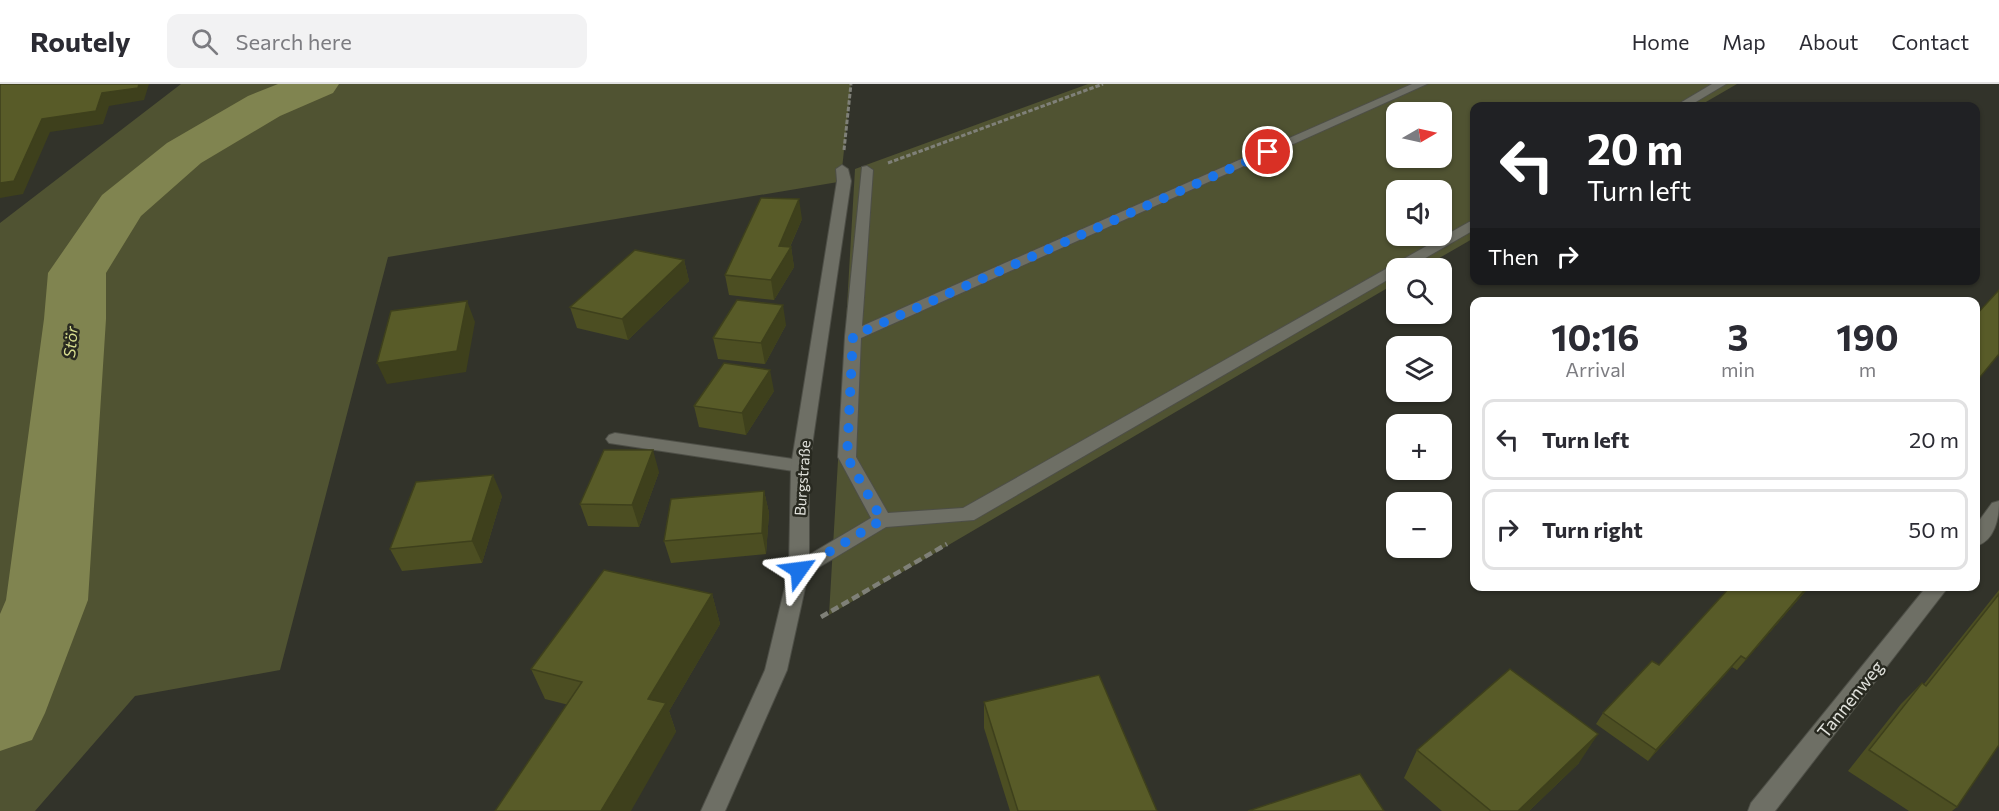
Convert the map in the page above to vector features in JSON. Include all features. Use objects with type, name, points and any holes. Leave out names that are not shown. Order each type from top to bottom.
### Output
[{"type":"street","points":[[853,336],[1421,84]]},
{"type":"street","points":[[1688,102],[1720,84]]},
{"type":"street","name":"Burgstraße","points":[[713,811],[776,670],[799,570],[800,466],[844,181],[842,169]]},
{"type":"street","points":[[867,170],[853,336],[847,457],[882,520]]},
{"type":"street","points":[[1416,258],[1470,227]]},
{"type":"street","points":[[799,570],[882,520],[967,515],[1386,275]]},
{"type":"street","points":[[615,439],[800,466]]},
{"type":"street","points":[[1980,533],[1999,507]]},
{"type":"street","name":"Tannenweg","points":[[1760,811],[1935,591]]},
{"type":"path","points":[[842,169],[851,84]]},
{"type":"path","points":[[867,170],[1103,84]]},
{"type":"green space","points":[[181,84],[851,84],[842,169],[844,181],[388,257],[280,670],[135,696],[35,811],[0,811],[0,223]]},
{"type":"green space","points":[[1088,84],[1737,84],[1706,102],[1470,102],[1470,240],[1439,258],[1386,258],[1386,289],[829,615],[855,169]]},
{"type":"building","points":[[0,84],[139,84],[138,88],[102,93],[96,111],[42,119],[14,181],[0,183]]},
{"type":"building","points":[[761,198],[799,199],[779,246],[791,247],[771,280],[725,275]]},
{"type":"building","points":[[635,250],[684,260],[622,319],[570,307]]},
{"type":"building","points":[[1999,290],[1999,354],[1980,377],[1980,311]]},
{"type":"building","points":[[737,300],[783,305],[761,343],[713,338]]},
{"type":"building","points":[[467,301],[457,351],[377,363],[391,311]]},
{"type":"building","points":[[724,363],[770,370],[742,413],[694,406]]},
{"type":"building","points":[[604,450],[653,450],[632,505],[580,504]]},
{"type":"building","points":[[493,475],[472,541],[390,549],[416,482]]},
{"type":"building","points":[[764,491],[762,533],[664,541],[671,499]]},
{"type":"building","points":[[604,570],[712,594],[648,699],[666,703],[601,811],[495,811],[582,682],[531,669]]},
{"type":"building","points":[[1726,591],[1804,591],[1746,659],[1741,656],[1656,750],[1603,713],[1652,661],[1659,665]]},
{"type":"building","points":[[1999,594],[1999,745],[1957,807],[1869,750],[1922,683],[1926,686]]},
{"type":"building","points":[[1510,669],[1598,734],[1518,811],[1491,811],[1417,750]]},
{"type":"building","points":[[1099,675],[1157,811],[1018,811],[984,702]]},
{"type":"building","points":[[1360,774],[1384,811],[1248,811]]},
{"type":"waterway","name":"Stör","points":[[0,713],[47,600],[75,319],[77,273],[121,206],[184,153],[264,106],[317,84]]},
{"type":"route","points":[[799,570],[882,520],[847,457],[853,336],[1268,152]]}]
